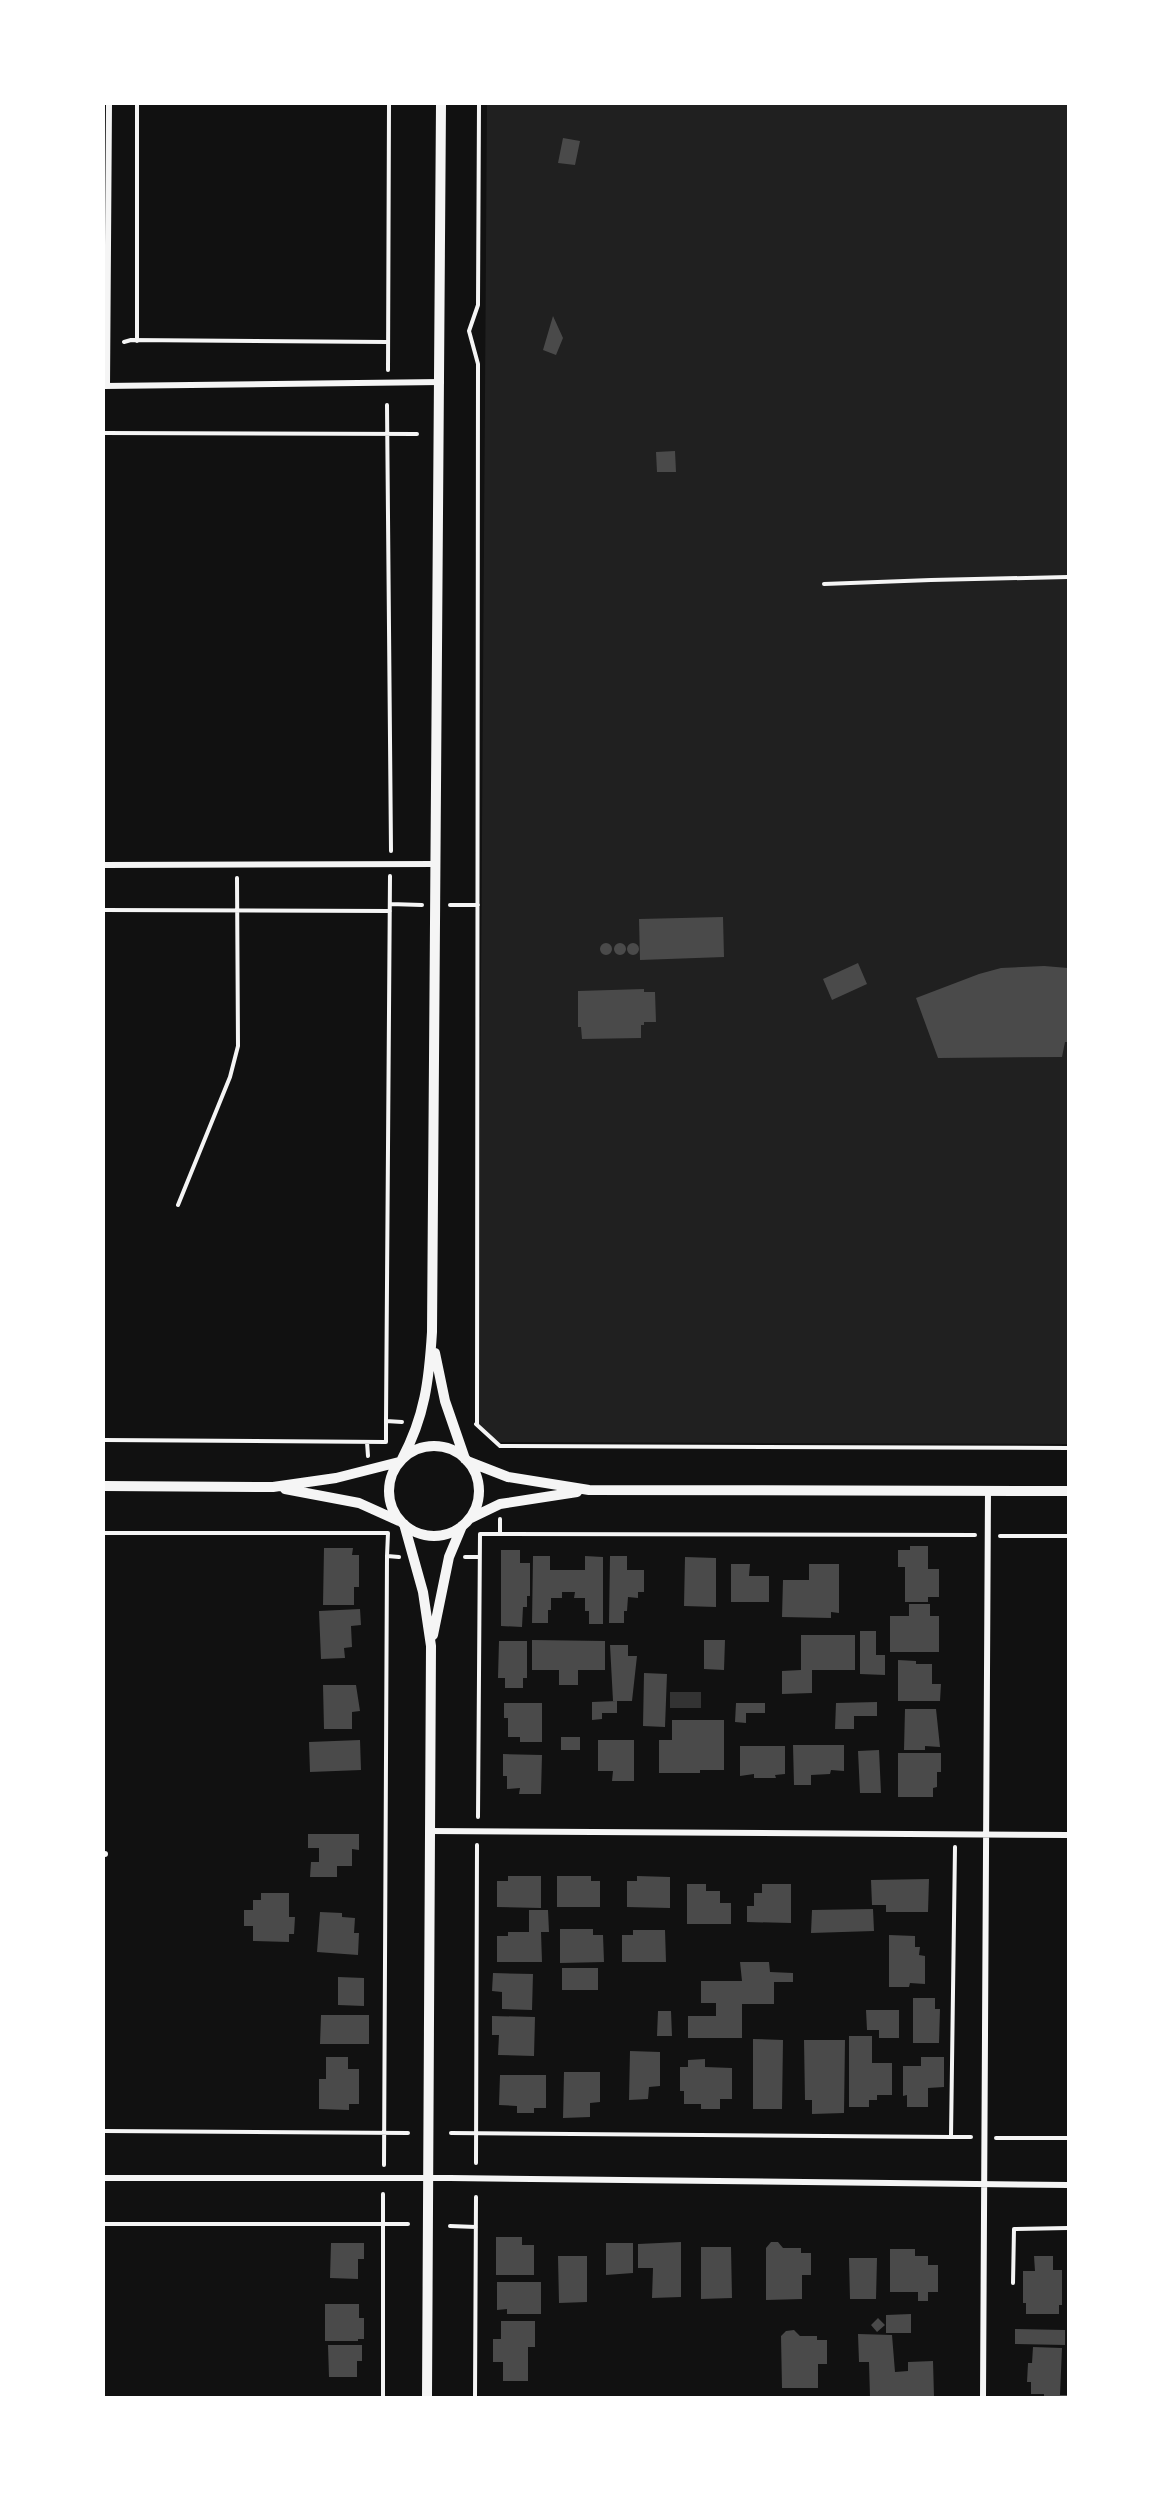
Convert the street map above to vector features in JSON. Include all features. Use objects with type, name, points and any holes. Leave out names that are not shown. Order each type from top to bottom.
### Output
[{"type":"street","points":[[109,104],[105,386],[441,382]]},
{"type":"street","points":[[427,2397],[431,1646],[423,1592],[403,1523],[393,1510],[389,1495],[390,1480],[415,1434],[426,1397],[432,1332],[441,382],[441,104]]},
{"type":"street","points":[[104,865],[436,864]]},
{"type":"street","points":[[431,1646],[442,1583],[463,1524],[475,1507],[478,1492],[475,1473],[466,1460],[445,1401],[432,1332]]},
{"type":"street","points":[[104,1486],[273,1487],[336,1479],[400,1461],[418,1449],[433,1446],[448,1449],[466,1460],[508,1477],[589,1490],[1068,1491]]},
{"type":"street","points":[[273,1487],[358,1503],[420,1533],[433,1536],[450,1532],[483,1511],[500,1504],[589,1490]]},
{"type":"street","points":[[983,2397],[988,1491]]},
{"type":"street","points":[[430,1831],[1068,1835]]},
{"type":"street","points":[[104,2178],[428,2178],[1068,2185]]},
{"type":"path","points":[[137,104],[137,340]]},
{"type":"path","points":[[388,372],[389,104]]},
{"type":"path","points":[[479,104],[478,305],[470,331],[478,364],[477,1424],[500,1446],[1068,1448]]},
{"type":"path","points":[[124,342],[137,340],[387,342]]},
{"type":"path","points":[[104,1440],[386,1442],[391,865],[387,405]]},
{"type":"path","points":[[104,433],[417,434]]},
{"type":"path","points":[[824,584],[1068,577]]},
{"type":"path","points":[[178,1205],[230,1077],[236,1056],[238,1040],[237,865]]},
{"type":"path","points":[[104,910],[390,911]]},
{"type":"path","points":[[386,1421],[405,1422]]},
{"type":"path","points":[[367,1442],[368,1460]]},
{"type":"path","points":[[500,1446],[500,1453]]},
{"type":"path","points":[[104,1533],[387,1533],[384,2165]]},
{"type":"path","points":[[478,1817],[480,1534],[1068,1536]]},
{"type":"path","points":[[387,1556],[406,1557]]},
{"type":"path","points":[[459,1557],[479,1557]]},
{"type":"path","points":[[951,2137],[955,1834]]},
{"type":"path","points":[[476,2163],[477,1845]]},
{"type":"path","points":[[104,2131],[408,2133]]},
{"type":"path","points":[[451,2133],[1068,2138]]},
{"type":"path","points":[[383,2194],[383,2397]]},
{"type":"path","points":[[475,2397],[476,2197]]},
{"type":"path","points":[[104,2224],[408,2224]]},
{"type":"path","points":[[450,2226],[476,2227]]},
{"type":"path","points":[[1013,2283],[1014,2229],[1068,2228]]},
{"type":"shaded area","points":[[487,104],[1068,104],[1068,1444],[499,1442],[478,1427]]},
{"type":"shaded area","points":[[670,1692],[701,1692],[701,1708],[670,1708]]},
{"type":"building","points":[[563,138],[580,141],[575,165],[558,163]]},
{"type":"building","points":[[553,316],[563,338],[556,355],[543,350]]},
{"type":"building","points":[[675,451],[676,472],[657,472],[656,452]]},
{"type":"building","points":[[723,917],[724,957],[640,960],[639,919]]},
{"type":"building","points":[[606,943],[612,949],[606,955],[600,949]]},
{"type":"building","points":[[620,943],[626,949],[620,955],[614,949]]},
{"type":"building","points":[[633,943],[639,949],[633,955],[627,949]]},
{"type":"building","points":[[858,963],[867,984],[832,1000],[823,979]]},
{"type":"building","points":[[1044,966],[1068,968],[1068,1042],[1065,1042],[1062,1057],[938,1058],[916,998],[1001,968]]},
{"type":"building","points":[[644,989],[644,992],[655,992],[656,1022],[644,1022],[644,1025],[641,1025],[641,1038],[582,1039],[581,1027],[578,1027],[578,991]]},
{"type":"building","points":[[910,1546],[928,1546],[928,1569],[939,1569],[939,1597],[928,1597],[928,1602],[905,1602],[905,1567],[898,1567],[898,1550],[910,1550]]},
{"type":"building","points":[[324,1548],[353,1548],[352,1555],[359,1555],[359,1587],[354,1587],[354,1605],[323,1605]]},
{"type":"building","points":[[501,1550],[520,1550],[520,1563],[530,1563],[530,1596],[527,1596],[527,1607],[523,1607],[522,1627],[501,1626]]},
{"type":"building","points":[[533,1556],[550,1556],[550,1570],[585,1570],[585,1556],[603,1557],[603,1624],[589,1624],[589,1611],[585,1611],[585,1598],[574,1598],[575,1592],[562,1592],[562,1598],[551,1598],[548,1623],[532,1623]]},
{"type":"building","points":[[610,1556],[627,1556],[627,1570],[644,1570],[644,1592],[638,1592],[638,1598],[628,1597],[627,1611],[624,1611],[624,1623],[609,1623]]},
{"type":"building","points":[[685,1557],[716,1558],[716,1607],[684,1606]]},
{"type":"building","points":[[731,1564],[750,1564],[749,1576],[769,1576],[769,1602],[731,1602]]},
{"type":"building","points":[[809,1564],[839,1564],[839,1613],[831,1612],[831,1618],[782,1617],[783,1580],[809,1580]]},
{"type":"building","points":[[909,1604],[930,1604],[930,1616],[939,1616],[939,1652],[890,1652],[890,1616],[909,1616]]},
{"type":"building","points":[[360,1609],[361,1625],[351,1626],[352,1647],[344,1648],[345,1658],[321,1659],[319,1611]]},
{"type":"building","points":[[860,1631],[876,1631],[876,1655],[885,1655],[885,1675],[860,1674]]},
{"type":"building","points":[[801,1635],[855,1635],[855,1670],[812,1670],[812,1693],[782,1694],[782,1671],[801,1670]]},
{"type":"building","points":[[532,1640],[605,1641],[605,1670],[578,1670],[578,1685],[559,1685],[559,1670],[532,1670]]},
{"type":"building","points":[[704,1640],[725,1640],[724,1670],[704,1669]]},
{"type":"building","points":[[499,1641],[527,1641],[527,1678],[523,1678],[523,1688],[505,1688],[505,1678],[498,1678]]},
{"type":"building","points":[[610,1645],[628,1645],[628,1656],[637,1656],[632,1701],[613,1701]]},
{"type":"building","points":[[898,1660],[916,1661],[916,1664],[932,1664],[932,1684],[941,1684],[940,1701],[898,1701]]},
{"type":"building","points":[[644,1673],[667,1674],[665,1727],[643,1726]]},
{"type":"building","points":[[323,1685],[356,1685],[360,1711],[352,1712],[352,1729],[324,1729]]},
{"type":"building","points":[[617,1701],[617,1713],[602,1713],[602,1719],[592,1720],[592,1702]]},
{"type":"building","points":[[877,1702],[877,1716],[854,1716],[854,1729],[835,1729],[836,1703]]},
{"type":"building","points":[[504,1703],[542,1703],[542,1742],[520,1742],[520,1737],[508,1737],[508,1718],[504,1718]]},
{"type":"building","points":[[736,1703],[765,1703],[765,1713],[746,1713],[746,1723],[735,1722]]},
{"type":"building","points":[[905,1709],[936,1709],[940,1747],[925,1746],[925,1750],[904,1750]]},
{"type":"building","points":[[672,1720],[724,1720],[724,1770],[700,1770],[700,1773],[659,1773],[659,1740],[672,1740]]},
{"type":"building","points":[[561,1737],[580,1737],[580,1750],[561,1750]]},
{"type":"building","points":[[360,1740],[361,1770],[310,1772],[309,1742]]},
{"type":"building","points":[[598,1740],[634,1740],[634,1781],[612,1781],[613,1771],[598,1771]]},
{"type":"building","points":[[793,1745],[844,1745],[844,1771],[831,1770],[830,1774],[811,1775],[811,1785],[794,1785]]},
{"type":"building","points":[[740,1746],[785,1746],[785,1774],[775,1775],[776,1778],[754,1778],[754,1774],[740,1776]]},
{"type":"building","points":[[879,1750],[881,1793],[860,1793],[858,1751]]},
{"type":"building","points":[[898,1753],[941,1753],[941,1772],[937,1772],[937,1787],[933,1788],[933,1797],[898,1797]]},
{"type":"building","points":[[503,1754],[542,1755],[541,1794],[519,1794],[520,1788],[507,1789],[507,1776],[503,1776]]},
{"type":"building","points":[[308,1834],[359,1834],[359,1850],[352,1849],[352,1866],[337,1866],[337,1877],[310,1877],[311,1862],[319,1862],[319,1848],[308,1848]]},
{"type":"building","points":[[508,1876],[541,1876],[541,1908],[497,1907],[497,1881],[508,1881]]},
{"type":"building","points":[[557,1876],[591,1876],[591,1881],[600,1881],[600,1907],[557,1907]]},
{"type":"building","points":[[637,1876],[670,1877],[670,1908],[627,1907],[627,1881],[637,1881]]},
{"type":"building","points":[[929,1879],[928,1912],[886,1912],[886,1905],[872,1905],[871,1880]]},
{"type":"building","points":[[687,1884],[706,1884],[706,1891],[720,1891],[720,1903],[731,1903],[731,1924],[687,1924]]},
{"type":"building","points":[[762,1884],[791,1884],[791,1923],[747,1922],[747,1906],[754,1906],[754,1893],[762,1893]]},
{"type":"building","points":[[261,1893],[289,1893],[289,1917],[295,1917],[294,1934],[289,1934],[289,1942],[253,1941],[253,1926],[244,1926],[244,1910],[253,1910],[253,1900],[261,1900]]},
{"type":"building","points":[[873,1909],[874,1931],[811,1933],[812,1910]]},
{"type":"building","points":[[529,1910],[548,1910],[549,1932],[541,1932],[542,1962],[497,1962],[497,1936],[508,1936],[508,1932],[529,1932]]},
{"type":"building","points":[[320,1912],[342,1913],[342,1917],[355,1918],[354,1933],[359,1933],[358,1955],[317,1952]]},
{"type":"building","points":[[560,1929],[593,1929],[593,1935],[603,1935],[604,1962],[560,1963]]},
{"type":"building","points":[[633,1930],[665,1930],[666,1962],[622,1962],[622,1935],[633,1935]]},
{"type":"building","points":[[889,1935],[915,1936],[915,1947],[920,1947],[919,1955],[925,1956],[925,1984],[910,1983],[909,1987],[889,1987]]},
{"type":"building","points":[[740,1962],[769,1962],[770,1972],[793,1973],[793,1982],[774,1982],[774,2004],[742,2004],[742,2038],[688,2038],[688,2016],[716,2016],[716,2003],[701,2003],[701,1981],[742,1981]]},
{"type":"building","points":[[562,1968],[598,1968],[598,1990],[562,1990]]},
{"type":"building","points":[[493,1973],[533,1974],[532,2010],[502,2009],[502,1992],[492,1991]]},
{"type":"building","points":[[338,1977],[364,1978],[364,2006],[338,2005]]},
{"type":"building","points":[[913,1998],[935,1998],[935,2009],[940,2009],[939,2043],[913,2043]]},
{"type":"building","points":[[866,2010],[899,2010],[899,2038],[879,2038],[879,2030],[867,2030]]},
{"type":"building","points":[[658,2011],[671,2011],[672,2036],[657,2036]]},
{"type":"building","points":[[321,2015],[369,2015],[369,2044],[320,2044]]},
{"type":"building","points":[[492,2016],[535,2017],[534,2056],[498,2055],[499,2035],[492,2035]]},
{"type":"building","points":[[849,2036],[872,2036],[872,2063],[892,2063],[892,2095],[877,2095],[877,2100],[869,2100],[869,2107],[849,2107]]},
{"type":"building","points":[[753,2039],[783,2040],[782,2109],[753,2109]]},
{"type":"building","points":[[804,2040],[845,2040],[844,2113],[812,2114],[812,2100],[805,2100]]},
{"type":"building","points":[[630,2051],[660,2052],[660,2086],[649,2087],[648,2099],[629,2100]]},
{"type":"building","points":[[326,2057],[348,2057],[348,2069],[359,2069],[359,2104],[349,2104],[349,2110],[319,2109],[319,2079],[326,2079]]},
{"type":"building","points":[[921,2057],[944,2057],[944,2087],[928,2088],[928,2107],[907,2107],[907,2095],[903,2096],[903,2066],[921,2066]]},
{"type":"building","points":[[705,2059],[705,2067],[732,2068],[732,2099],[720,2099],[720,2109],[701,2109],[701,2104],[684,2104],[684,2091],[680,2091],[680,2067],[688,2067],[688,2060]]},
{"type":"building","points":[[564,2072],[600,2072],[600,2102],[590,2103],[590,2117],[563,2118]]},
{"type":"building","points":[[500,2075],[546,2075],[546,2108],[534,2108],[534,2113],[517,2113],[517,2106],[499,2105]]},
{"type":"building","points":[[496,2237],[522,2237],[522,2245],[534,2245],[534,2275],[496,2275]]},
{"type":"building","points":[[681,2242],[681,2297],[652,2298],[653,2268],[638,2268],[638,2244]]},
{"type":"building","points":[[771,2242],[778,2242],[783,2248],[801,2248],[801,2253],[811,2253],[811,2275],[802,2275],[802,2299],[766,2300],[766,2248]]},
{"type":"building","points":[[331,2243],[364,2243],[364,2259],[358,2259],[358,2279],[330,2278]]},
{"type":"building","points":[[606,2243],[633,2243],[633,2273],[606,2275]]},
{"type":"building","points":[[701,2247],[731,2247],[732,2298],[701,2299]]},
{"type":"building","points":[[890,2249],[915,2249],[915,2256],[928,2256],[928,2265],[938,2265],[938,2292],[928,2292],[928,2301],[918,2301],[918,2292],[890,2292]]},
{"type":"building","points":[[558,2256],[587,2256],[587,2302],[559,2303]]},
{"type":"building","points":[[1034,2256],[1053,2256],[1053,2270],[1062,2270],[1062,2305],[1059,2305],[1059,2314],[1026,2314],[1026,2303],[1023,2303],[1023,2271],[1035,2271]]},
{"type":"building","points":[[849,2258],[877,2258],[876,2299],[850,2299]]},
{"type":"building","points":[[497,2282],[541,2282],[541,2314],[507,2314],[507,2309],[497,2310]]},
{"type":"building","points":[[325,2304],[359,2304],[359,2318],[364,2318],[364,2339],[325,2341]]},
{"type":"building","points":[[911,2314],[911,2333],[886,2333],[886,2315]]},
{"type":"building","points":[[878,2318],[885,2325],[877,2332],[871,2325]]},
{"type":"building","points":[[501,2321],[535,2321],[535,2347],[528,2347],[528,2381],[503,2381],[503,2362],[493,2362],[493,2339],[501,2339]]},
{"type":"building","points":[[1015,2329],[1065,2330],[1065,2345],[1015,2344]]},
{"type":"building","points":[[794,2330],[800,2336],[817,2336],[817,2340],[827,2340],[827,2364],[818,2364],[818,2388],[782,2388],[781,2336],[786,2331]]},
{"type":"building","points":[[858,2334],[892,2335],[895,2372],[908,2371],[908,2362],[933,2361],[934,2397],[870,2397],[869,2362],[859,2362]]},
{"type":"building","points":[[328,2345],[362,2345],[362,2361],[357,2361],[357,2377],[329,2377]]},
{"type":"building","points":[[1033,2347],[1062,2348],[1060,2395],[1068,2395],[1068,2397],[1044,2397],[1044,2394],[1031,2394],[1031,2382],[1027,2382],[1028,2363],[1032,2363]]}]
